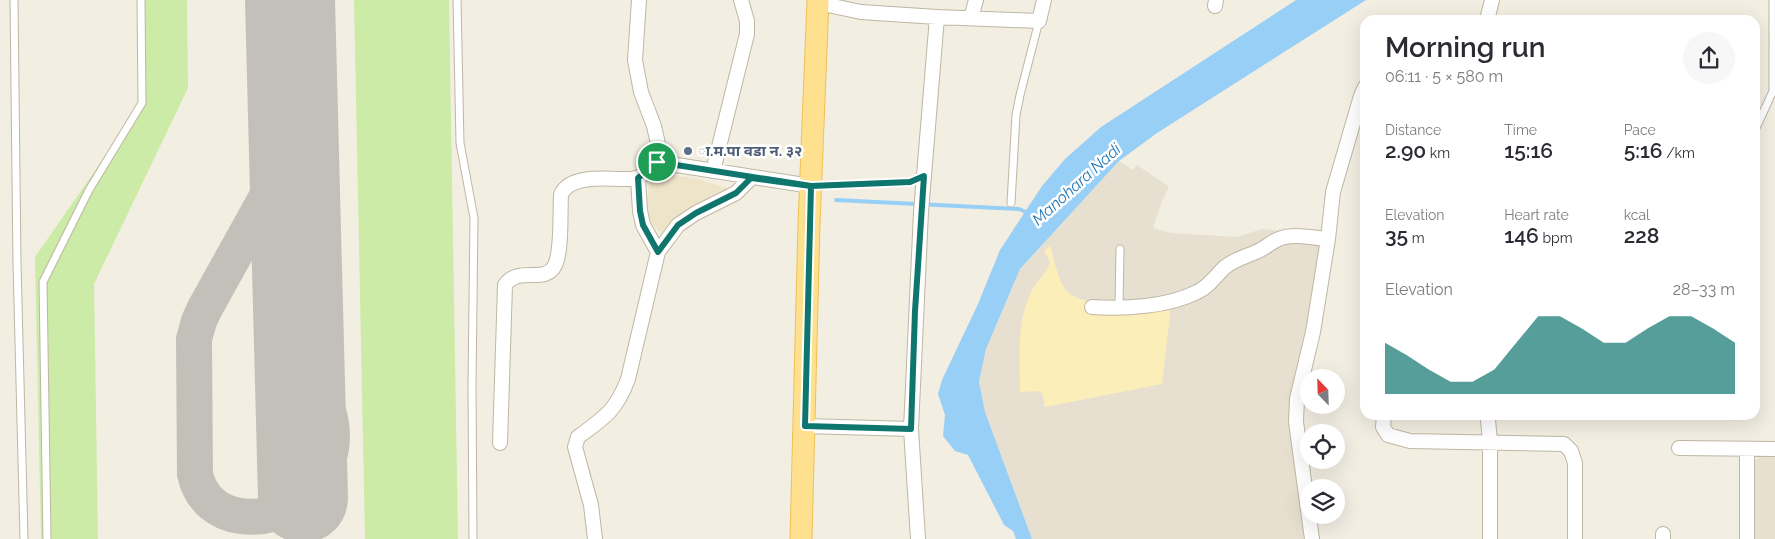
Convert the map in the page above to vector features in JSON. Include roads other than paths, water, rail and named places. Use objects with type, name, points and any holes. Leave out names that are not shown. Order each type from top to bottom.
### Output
[{"type":"main road","points":[[801,539],[818,1]]},
{"type":"street","points":[[500,443],[504,285],[509,278],[516,275],[539,275],[549,272],[555,266],[558,255],[561,195],[563,189],[575,182],[638,178],[657,162],[658,144],[654,126],[641,92],[635,60],[639,0]]},
{"type":"street","points":[[713,171],[747,34],[747,21],[741,0]]},
{"type":"street","points":[[971,18],[976,0]]},
{"type":"street","points":[[818,1],[861,12],[1039,21],[1044,0]]},
{"type":"street","points":[[1488,15],[1492,0]]},
{"type":"street","points":[[918,539],[911,429],[921,212],[937,17]]},
{"type":"street","points":[[1312,539],[1301,463],[1296,414],[1297,399],[1313,332],[1334,192],[1360,100]]},
{"type":"street","points":[[657,162],[811,186]]},
{"type":"street","points":[[638,178],[640,211],[643,225],[658,252]]},
{"type":"street","points":[[595,539],[591,505],[575,441],[614,408],[622,395],[628,379],[658,252],[678,225],[696,213],[736,193],[751,178]]},
{"type":"street","points":[[1092,307],[1119,308],[1165,302],[1186,297],[1199,292],[1232,262],[1282,238],[1287,236],[1328,239]]},
{"type":"street","points":[[1384,420],[1383,427],[1388,435],[1410,441],[1490,441],[1564,444],[1571,452],[1575,463],[1575,539]]},
{"type":"street","points":[[1488,420],[1490,441],[1490,539]]},
{"type":"street","points":[[805,426],[911,429]]},
{"type":"street","points":[[1679,448],[1775,449]]},
{"type":"street","points":[[1747,449],[1747,539]]},
{"type":"lane","points":[[14,0],[17,263],[24,539]]},
{"type":"lane","points":[[47,539],[43,282],[90,190],[142,103],[141,0]]},
{"type":"lane","points":[[456,0],[460,143],[474,218],[473,539]]},
{"type":"lane","points":[[1760,119],[1773,91],[1773,0]]},
{"type":"lane","points":[[1011,203],[1018,108],[1039,21]]},
{"type":"lane","points":[[811,186],[923,181]]},
{"type":"lane","points":[[1119,308],[1120,249]]},
{"type":"water","name":"Manohara Nadi","points":[[1296,0],[1366,0],[1157,133],[1119,161],[1020,269],[986,349],[979,382],[985,412],[1032,539],[1016,539],[1013,531],[1004,525],[968,455],[955,451],[943,436],[945,415],[938,394],[942,380],[978,304],[1000,250],[1042,186],[1065,159],[1101,127]]},
{"type":"waterway","name":"Manohara Nadi","points":[[836,200],[1019,209],[1028,213]]},
{"type":"place","name":"ा.म.पा वडा न. ३२","points":[[688,151]]}]
